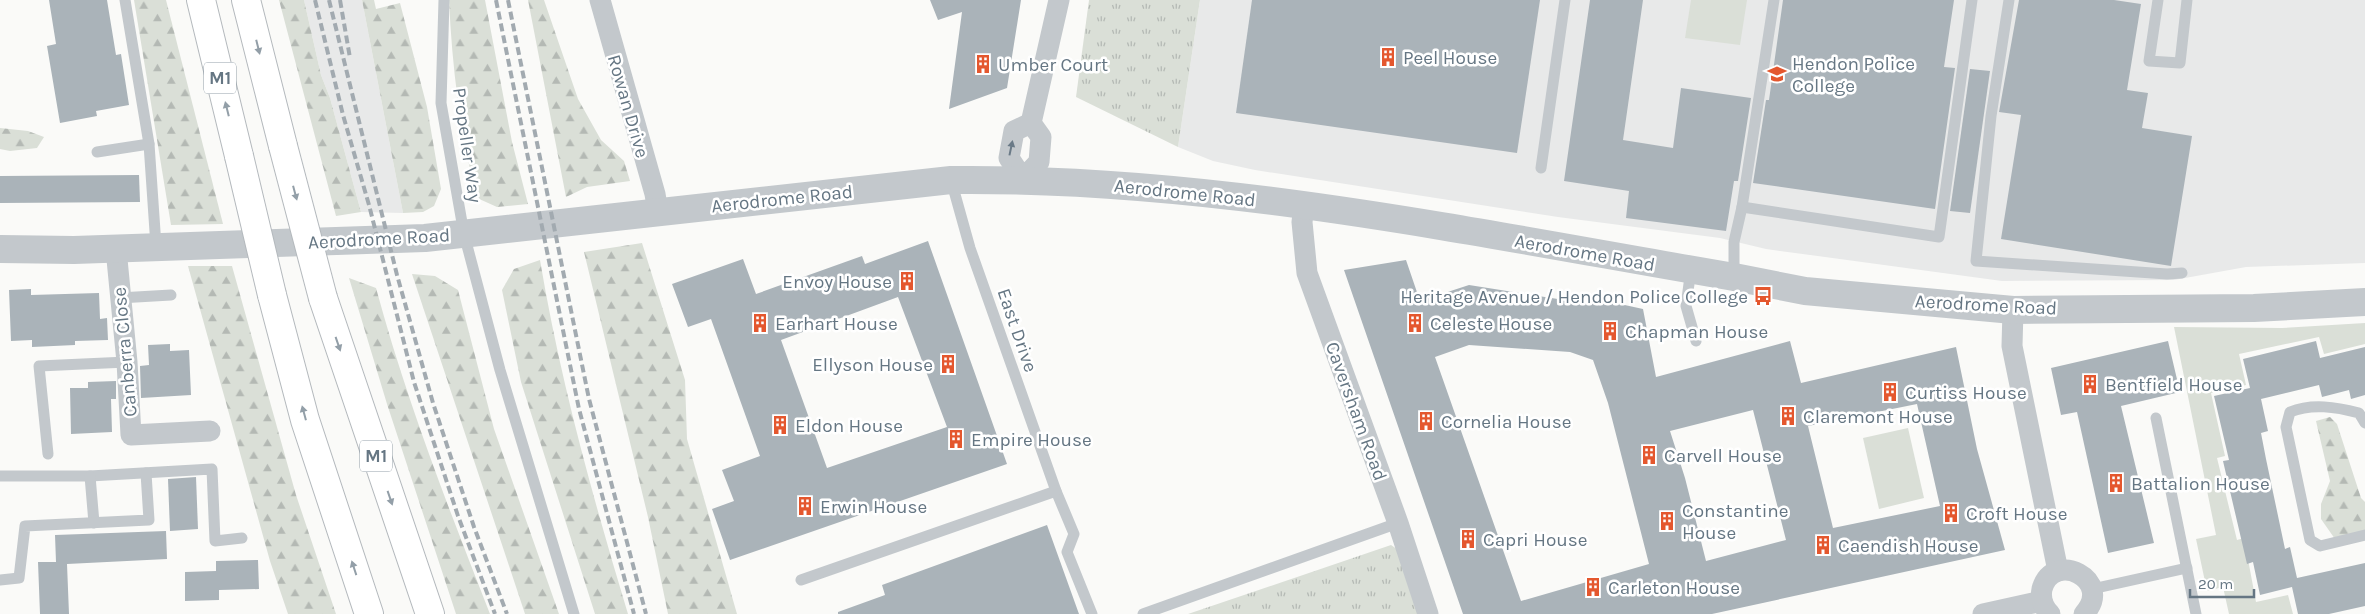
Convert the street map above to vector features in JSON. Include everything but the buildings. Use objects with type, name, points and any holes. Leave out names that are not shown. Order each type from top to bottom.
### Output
[{"type":"highway","name":"M1","points":[[201,0],[272,296],[305,420],[369,614]]},
{"type":"highway","name":"M1","points":[[246,0],[323,298],[430,614]]},
{"type":"street","name":"Rowan Drive","points":[[600,0],[655,194],[658,212]]},
{"type":"street","points":[[1031,123],[1014,131],[1009,158],[1023,179],[1038,162],[1041,137],[1031,123],[1059,0]]},
{"type":"street","name":"Aerodrome Road","points":[[0,249],[116,249],[156,246],[416,239],[951,180],[1023,179],[1150,186],[1304,206],[1690,269],[1805,291],[2013,310],[2254,308],[2365,302]]},
{"type":"street","name":"Caversham Road","points":[[1304,206],[1302,222],[1306,273],[1398,523],[1428,614]]},
{"type":"street","name":"Canberra Close","points":[[116,249],[119,298],[127,362],[131,435],[210,431]]},
{"type":"street","points":[[2013,310],[2012,346],[2058,572]]},
{"type":"street","points":[[1982,614],[2046,607],[2044,584],[2049,577],[2058,572],[2076,571],[2088,581],[2092,589],[2092,600],[2084,614]]},
{"type":"lane","points":[[125,0],[149,144],[156,246]]},
{"type":"lane","name":"Propeller Way","points":[[444,0],[441,103],[464,234],[500,370],[574,614]]},
{"type":"lane","points":[[1541,168],[1565,0]]},
{"type":"lane","points":[[1734,277],[1734,242],[1742,207],[1774,0]]},
{"type":"lane","points":[[1742,207],[1939,238],[1972,0]]},
{"type":"lane","points":[[2009,0],[1991,116],[1976,261],[2167,274],[2182,272]]},
{"type":"lane","points":[[2158,0],[2149,61],[2180,63],[2187,0]]},
{"type":"lane","points":[[97,152],[149,144]]},
{"type":"lane","name":"East Drive","points":[[951,180],[970,248],[1056,491],[1074,534],[1068,552],[1092,614]]},
{"type":"lane","points":[[1690,269],[1686,306],[1696,341]]},
{"type":"lane","points":[[119,298],[171,295]]},
{"type":"lane","points":[[48,454],[39,366],[127,362]]},
{"type":"lane","points":[[2365,423],[2359,413],[2344,409],[2304,406],[2290,412],[2286,427],[2310,540],[2320,546],[2365,536]]},
{"type":"lane","points":[[2156,418],[2196,614]]},
{"type":"lane","points":[[0,476],[90,476],[212,469],[215,541],[242,538]]},
{"type":"lane","points":[[0,580],[18,578],[25,526],[149,520],[146,473]]},
{"type":"lane","points":[[90,476],[94,522]]},
{"type":"lane","points":[[801,580],[1056,491]]},
{"type":"lane","points":[[1143,614],[1398,523]]},
{"type":"lane","points":[[2092,589],[2186,568]]},
{"type":"shaded area","points":[[304,0],[362,0],[403,213],[361,212],[330,98],[321,75]]},
{"type":"shaded area","name":"Hendon Police College","points":[[1200,0],[2365,0],[2365,263],[2246,267],[2174,280],[2002,281],[1766,249],[1720,238],[1558,217],[1255,170],[1213,161],[1178,147]]},
{"type":"green space","points":[[134,0],[166,0],[223,224],[171,225]]},
{"type":"green space","points":[[279,0],[304,0],[321,75],[330,98],[361,212],[336,216]]},
{"type":"green space","points":[[362,0],[374,0],[376,9],[400,3],[427,107],[441,189],[434,206],[423,212],[403,213]]},
{"type":"green space","points":[[449,0],[485,0],[512,142],[528,204],[497,207],[477,198],[458,100]]},
{"type":"green space","points":[[528,0],[544,0],[578,99],[601,140],[624,161],[630,181],[587,187],[566,197]]},
{"type":"green space","points":[[1089,0],[1200,0],[1178,147],[1076,97]]},
{"type":"green space","points":[[1691,0],[1747,0],[1740,45],[1685,38]]},
{"type":"green space","points":[[0,128],[28,131],[44,137],[37,148],[10,151],[0,149]]},
{"type":"green space","points":[[642,243],[685,380],[687,439],[737,614],[668,614],[648,517],[584,252]]},
{"type":"green space","points":[[540,260],[567,394],[602,527],[628,614],[595,614],[521,382],[502,290],[514,269]]},
{"type":"green space","points":[[188,266],[232,266],[296,495],[336,614],[288,614],[270,561]]},
{"type":"green space","points":[[412,274],[435,276],[458,290],[494,429],[559,614],[525,614]]},
{"type":"green space","points":[[349,278],[376,288],[414,412],[490,614],[456,614],[387,404]]},
{"type":"green space","points":[[2365,323],[2365,344],[2324,354],[2319,337],[2239,354],[2246,385],[2211,393],[2225,456],[2217,458],[2237,540],[2244,538],[2256,602],[2288,595],[2293,614],[2229,614],[2223,587],[2207,591],[2196,539],[2216,535],[2174,327],[2282,328]]},
{"type":"green space","points":[[2330,417],[2337,424],[2361,498],[2365,502],[2365,530],[2335,539],[2321,519],[2321,504],[2330,481],[2316,421]]},
{"type":"green space","points":[[1908,428],[1924,498],[1879,509],[1863,438]]},
{"type":"green space","points":[[1391,545],[1401,552],[1419,614],[1188,614]]},
{"type":"railway","points":[[315,0],[343,115],[369,205],[414,382],[458,516],[495,614]]},
{"type":"railway","points":[[329,0],[397,275],[433,403],[474,527],[507,614]]},
{"type":"railway","points":[[340,0],[350,58]]},
{"type":"railway","points":[[496,0],[579,409],[634,614]]},
{"type":"railway","points":[[508,0],[589,399],[646,614]]},
{"type":"place","name":"Peel House","points":[[1388,57]]},
{"type":"place","name":"Umber Court","points":[[983,64]]},
{"type":"place","name":"Hendon Police College","points":[[1777,74]]},
{"type":"place","name":"Envoy House","points":[[907,281]]},
{"type":"place","name":"Heritage Avenue / Hendon Police College","points":[[1763,296]]},
{"type":"place","name":"Earhart House","points":[[760,323]]},
{"type":"place","name":"Celeste House","points":[[1415,323]]},
{"type":"place","name":"Chapman House","points":[[1610,331]]},
{"type":"place","name":"Ellyson House","points":[[948,364]]},
{"type":"place","name":"Bentfield House","points":[[2090,384]]},
{"type":"place","name":"Curtiss House","points":[[1890,392]]},
{"type":"place","name":"Claremont House","points":[[1788,416]]},
{"type":"place","name":"Cornelia House","points":[[1426,421]]},
{"type":"place","name":"Eldon House","points":[[780,425]]},
{"type":"place","name":"Empire House","points":[[956,439]]},
{"type":"place","name":"Carvell House","points":[[1649,455]]},
{"type":"place","name":"Battalion House","points":[[2116,483]]},
{"type":"place","name":"Erwin House","points":[[805,506]]},
{"type":"place","name":"Croft House","points":[[1951,513]]},
{"type":"place","name":"Constantine House","points":[[1667,521]]},
{"type":"place","name":"Capri House","points":[[1468,539]]},
{"type":"place","name":"Caendish House","points":[[1823,545]]},
{"type":"place","name":"Carleton House","points":[[1593,587]]}]
